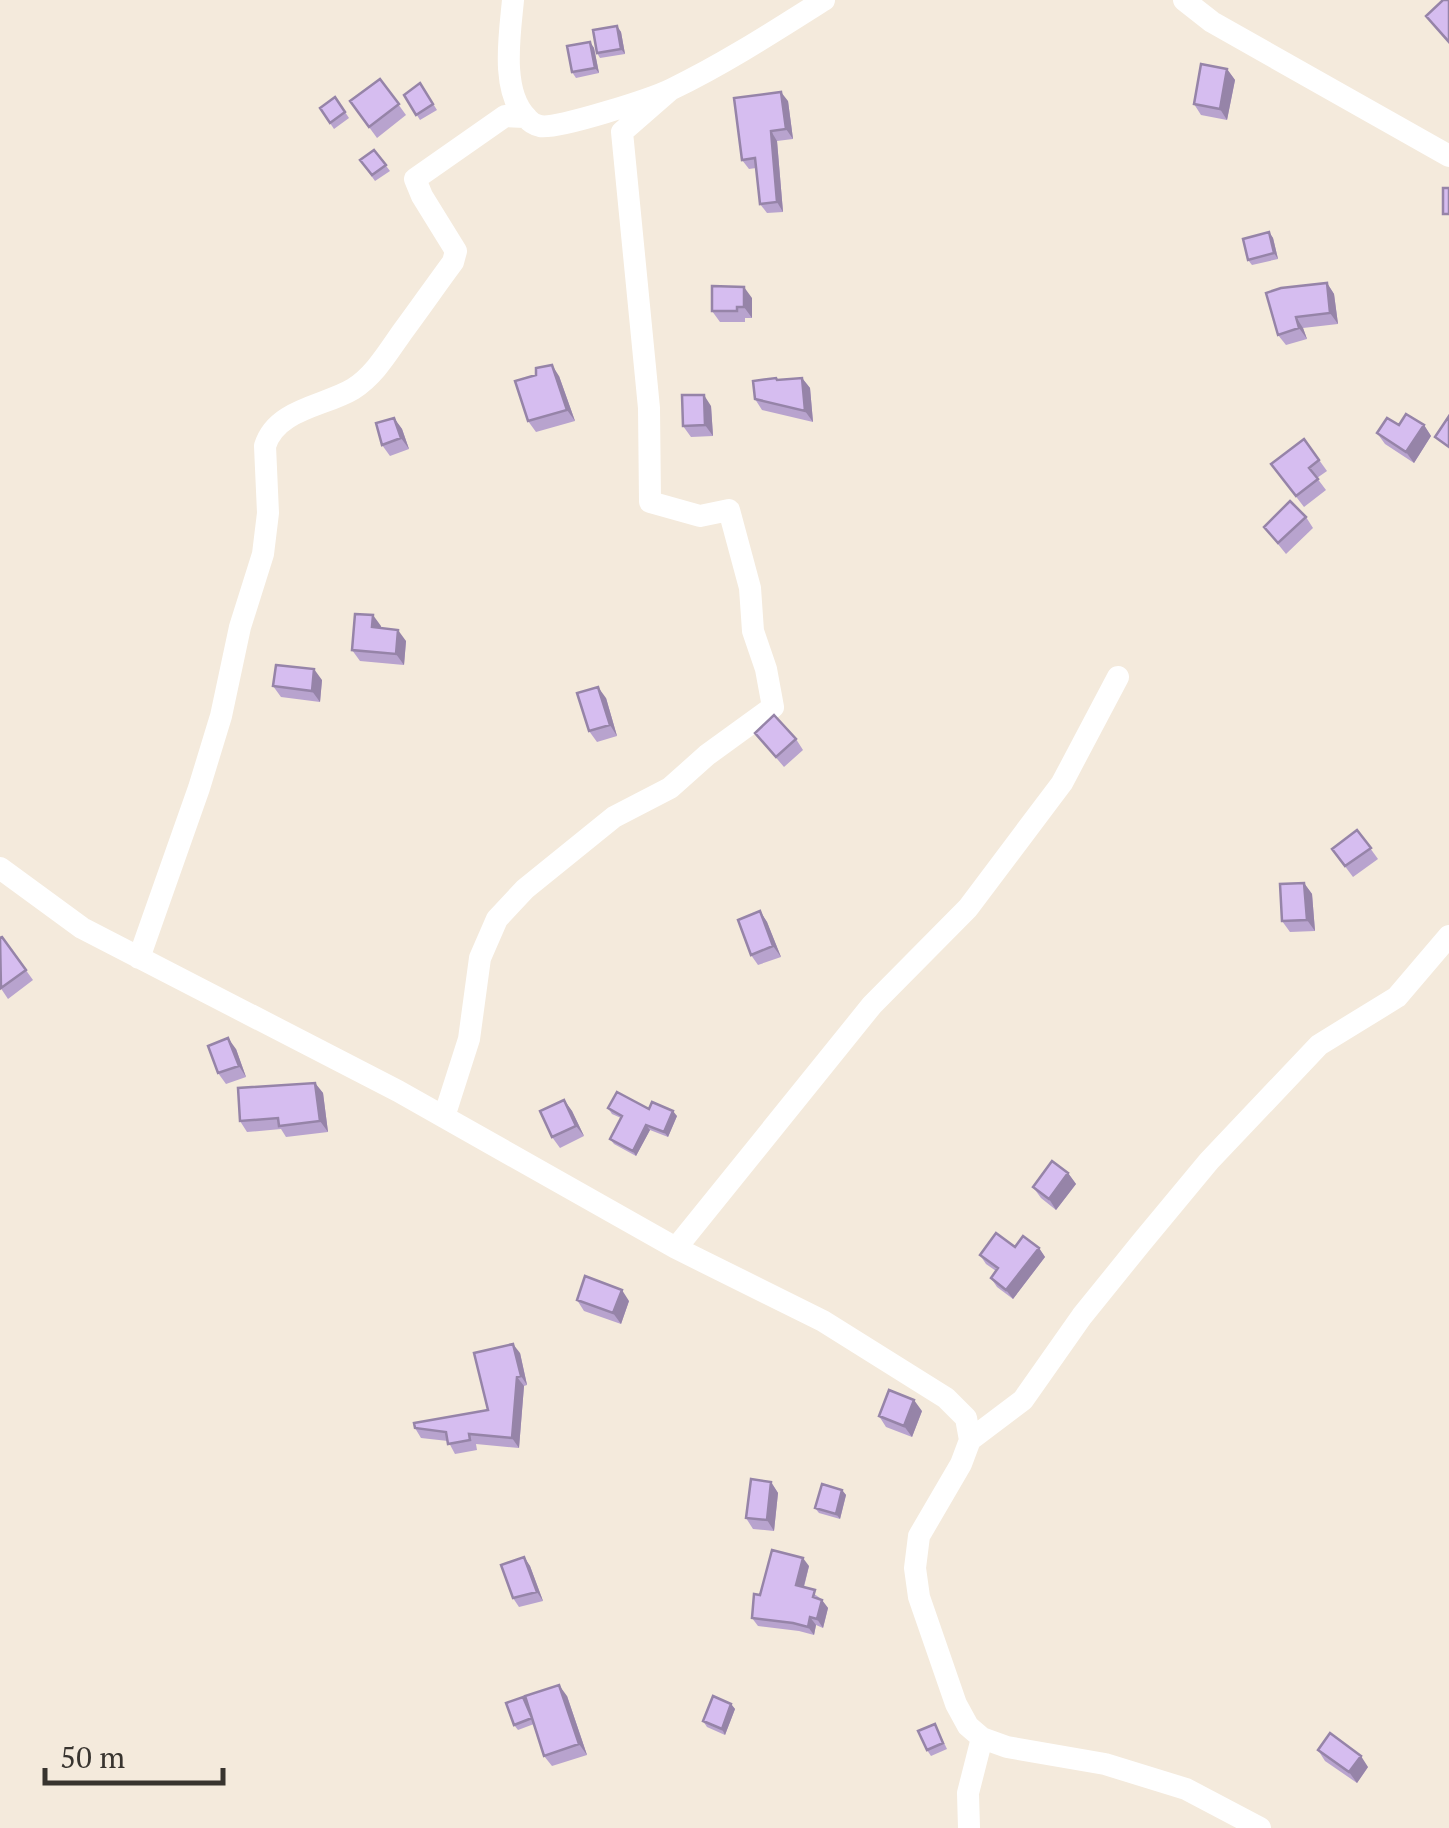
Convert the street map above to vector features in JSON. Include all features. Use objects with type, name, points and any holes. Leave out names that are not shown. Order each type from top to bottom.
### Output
[{"type":"street","points":[[513,0],[508,52],[512,92],[525,117],[539,126],[568,123],[670,91]]},
{"type":"street","points":[[444,1116],[469,1039],[480,958],[497,919],[525,889],[614,817],[670,788],[773,707],[753,631],[750,588],[729,510],[700,516],[650,502],[649,408],[622,132],[670,91],[824,0]]},
{"type":"street","points":[[1184,0],[1212,22],[1449,156]]},
{"type":"street","points":[[140,958],[221,716],[240,627],[263,554],[268,513],[267,438],[294,414],[352,390],[372,374],[452,262],[456,251],[415,178],[504,116],[525,117]]},
{"type":"street","points":[[676,1248],[872,1005],[968,908],[1062,782],[1118,677]]},
{"type":"street","points":[[0,868],[82,928],[444,1116],[676,1248],[822,1320],[946,1398],[966,1418],[970,1440],[961,1464],[919,1536],[915,1568],[919,1597],[956,1704],[968,1726],[982,1738],[1007,1747],[1105,1764],[1186,1789],[1260,1828]]},
{"type":"street","points":[[970,1440],[1024,1400],[1082,1316],[1209,1161],[1319,1045],[1398,997],[1449,936]]},
{"type":"street","points":[[969,1828],[968,1793],[982,1738]]},
{"type":"building","points":[[1443,0],[1449,0],[1449,42],[1426,16]]},
{"type":"building","points":[[617,26],[621,49],[597,53],[593,30]]},
{"type":"building","points":[[590,42],[595,68],[572,72],[567,46]]},
{"type":"building","points":[[1201,64],[1227,69],[1220,109],[1194,104]]},
{"type":"building","points":[[380,79],[399,104],[369,127],[350,101]]},
{"type":"building","points":[[420,83],[433,104],[416,115],[404,95]]},
{"type":"building","points":[[781,92],[786,129],[771,131],[777,202],[760,204],[755,158],[742,160],[734,98]]},
{"type":"building","points":[[335,97],[345,112],[330,123],[320,108]]},
{"type":"building","points":[[374,150],[386,165],[372,175],[360,160]]},
{"type":"building","points":[[1443,188],[1449,188],[1449,214],[1443,214]]},
{"type":"building","points":[[1269,232],[1274,253],[1248,260],[1243,239]]},
{"type":"building","points":[[1327,283],[1330,313],[1296,317],[1299,328],[1278,335],[1266,293]]},
{"type":"building","points":[[712,286],[744,287],[744,307],[737,307],[737,311],[712,311]]},
{"type":"building","points":[[552,365],[567,410],[528,421],[515,381],[536,375],[536,368]]},
{"type":"building","points":[[802,378],[805,411],[755,399],[753,381]]},
{"type":"building","points":[[682,395],[704,395],[705,425],[683,426]]},
{"type":"building","points":[[1406,414],[1424,425],[1406,452],[1377,433],[1387,418],[1399,425]]},
{"type":"building","points":[[1449,416],[1449,447],[1435,437]]},
{"type":"building","points":[[394,418],[401,438],[382,445],[376,423]]},
{"type":"building","points":[[1304,439],[1319,460],[1309,468],[1318,479],[1296,496],[1271,464]]},
{"type":"building","points":[[1290,501],[1306,517],[1278,543],[1264,527]]},
{"type":"building","points":[[355,614],[373,615],[372,627],[398,630],[396,654],[352,650]]},
{"type":"building","points":[[276,665],[314,669],[312,691],[273,686]]},
{"type":"building","points":[[598,687],[610,725],[589,731],[577,693]]},
{"type":"building","points":[[774,715],[796,739],[776,757],[755,733]]},
{"type":"building","points":[[1357,830],[1371,848],[1345,866],[1332,849]]},
{"type":"building","points":[[1304,883],[1307,920],[1282,921],[1280,884]]},
{"type":"building","points":[[760,911],[773,946],[751,955],[738,920]]},
{"type":"building","points":[[0,938],[26,970],[1,988]]},
{"type":"building","points":[[228,1038],[239,1066],[218,1073],[208,1046]]},
{"type":"building","points":[[315,1083],[320,1121],[279,1126],[278,1118],[240,1121],[238,1088]]},
{"type":"building","points":[[617,1092],[649,1109],[652,1102],[673,1111],[664,1132],[646,1125],[633,1151],[610,1139],[622,1116],[608,1108]]},
{"type":"building","points":[[564,1100],[576,1126],[552,1137],[540,1111]]},
{"type":"building","points":[[1052,1161],[1068,1173],[1049,1199],[1033,1187]]},
{"type":"building","points":[[996,1233],[1015,1247],[1023,1236],[1039,1248],[1006,1290],[991,1278],[998,1268],[980,1255]]},
{"type":"building","points":[[585,1276],[622,1290],[613,1313],[577,1300]]},
{"type":"building","points":[[513,1344],[521,1376],[517,1377],[512,1438],[469,1434],[470,1440],[448,1444],[446,1432],[415,1428],[414,1423],[488,1410],[474,1353]]},
{"type":"building","points":[[889,1390],[914,1400],[904,1426],[879,1416]]},
{"type":"building","points":[[751,1479],[771,1482],[767,1520],[746,1518]]},
{"type":"building","points":[[822,1484],[842,1490],[836,1514],[815,1508]]},
{"type":"building","points":[[772,1550],[803,1558],[796,1585],[815,1590],[813,1597],[822,1600],[817,1619],[810,1617],[808,1627],[752,1618],[754,1594],[760,1595]]},
{"type":"building","points":[[524,1557],[537,1592],[513,1598],[501,1565]]},
{"type":"building","points":[[559,1685],[579,1744],[544,1756],[525,1696]]},
{"type":"building","points":[[713,1696],[731,1704],[722,1729],[703,1721]]},
{"type":"building","points":[[523,1697],[532,1718],[514,1725],[506,1703]]},
{"type":"building","points":[[935,1724],[943,1743],[927,1750],[918,1731]]},
{"type":"building","points":[[1330,1733],[1361,1756],[1349,1772],[1318,1750]]}]
